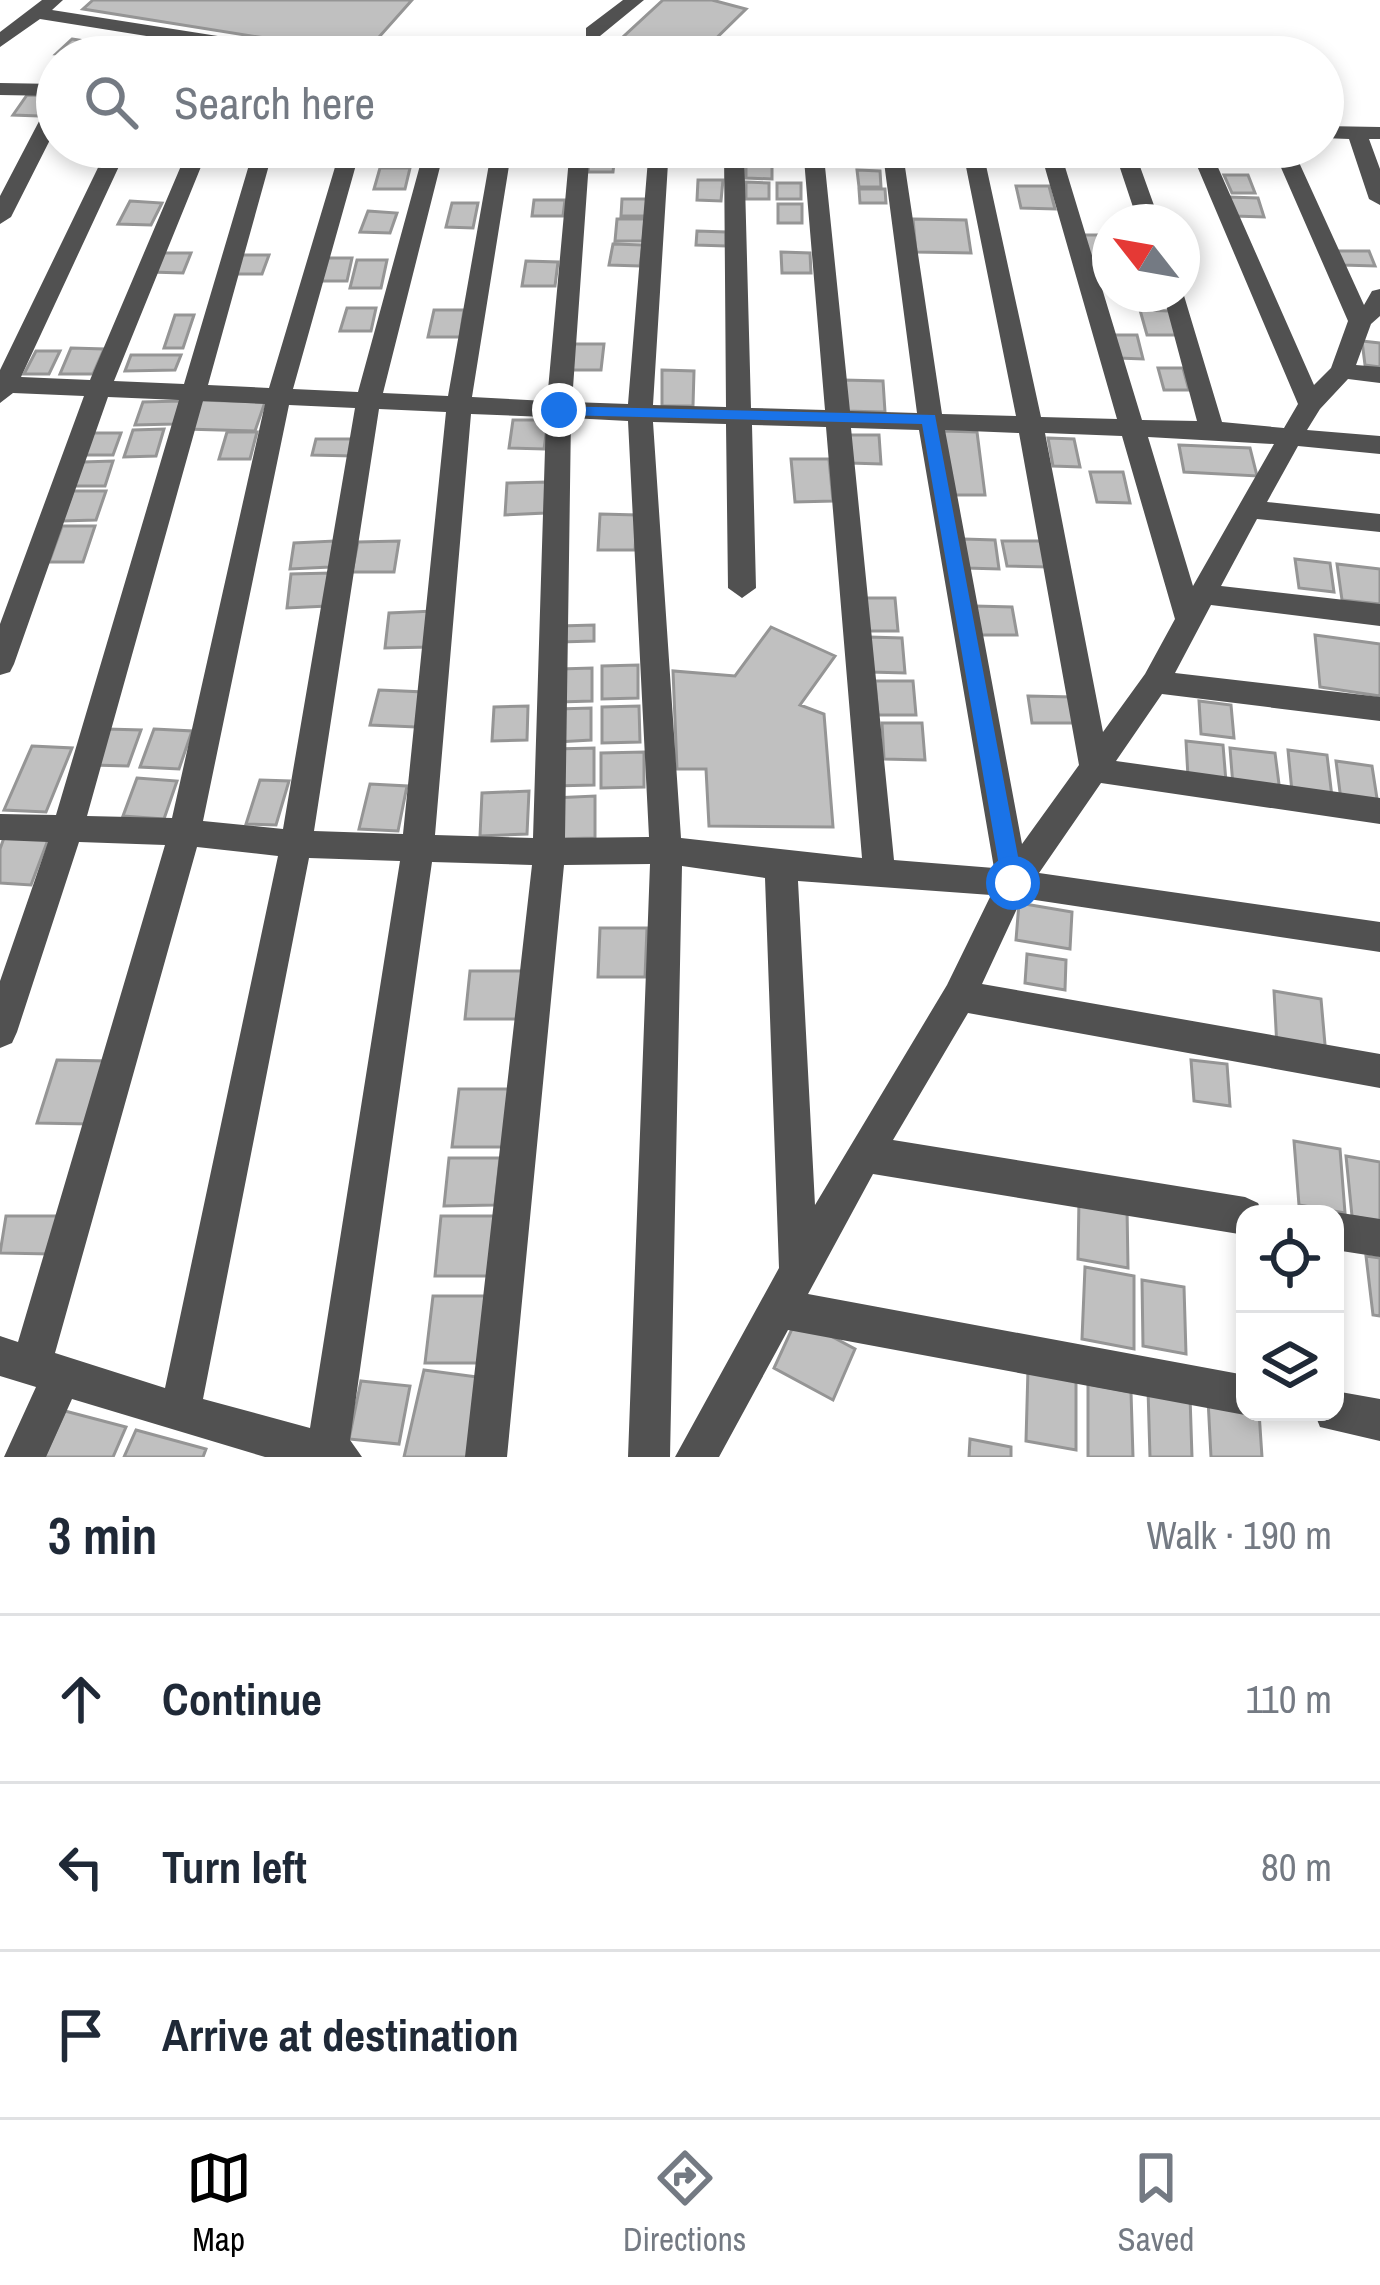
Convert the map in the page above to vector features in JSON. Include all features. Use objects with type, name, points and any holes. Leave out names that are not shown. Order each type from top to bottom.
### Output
[{"type":"street","points":[[0,41],[54,0]]},
{"type":"street","points":[[593,32],[634,0]]},
{"type":"street","points":[[36,13],[181,36]]},
{"type":"street","points":[[0,89],[36,90]]},
{"type":"street","points":[[1369,133],[1380,199]]},
{"type":"street","points":[[0,217],[36,147]]},
{"type":"street","points":[[108,168],[2,388],[99,387],[559,410],[1212,430],[1380,446]]},
{"type":"street","points":[[0,664],[99,387],[190,168]]},
{"type":"street","points":[[0,1032],[68,832],[190,392],[258,168]]},
{"type":"street","points":[[25,1457],[32,1364],[185,832],[279,394],[345,168]]},
{"type":"street","points":[[180,1413],[296,844],[368,401],[429,168]]},
{"type":"street","points":[[32,1364],[180,1413],[220,1442],[334,1455],[418,846],[459,404],[498,168]]},
{"type":"street","points":[[486,1457],[549,852],[559,410],[578,168]]},
{"type":"street","points":[[649,1457],[666,850],[640,413],[658,168]]},
{"type":"street","points":[[735,168],[742,588]]},
{"type":"street","points":[[815,168],[879,870]]},
{"type":"street","points":[[895,168],[929,419],[1013,883]]},
{"type":"street","points":[[976,168],[1095,770]]},
{"type":"street","points":[[1055,168],[1128,427],[1195,606]]},
{"type":"street","points":[[1130,168],[1143,204]]},
{"type":"street","points":[[1207,168],[1310,404]]},
{"type":"street","points":[[696,1457],[864,1154],[959,996],[1013,883],[1155,682],[1249,508],[1310,404],[1342,371],[1374,308],[1294,168]]},
{"type":"street","points":[[1179,312],[1212,430]]},
{"type":"street","points":[[1342,371],[1380,375]]},
{"type":"street","points":[[1249,508],[1380,523]]},
{"type":"street","points":[[1195,606],[1380,615]]},
{"type":"street","points":[[1155,682],[1380,709]]},
{"type":"street","points":[[1095,770],[1380,811]]},
{"type":"street","points":[[0,826],[68,832],[185,832],[296,844],[549,852],[666,850],[781,866],[1013,883],[1380,937]]},
{"type":"street","points":[[781,866],[790,1291]]},
{"type":"street","points":[[959,996],[1380,1071]]},
{"type":"street","points":[[864,1154],[1236,1215]]},
{"type":"street","points":[[1344,1232],[1380,1238]]},
{"type":"street","points":[[790,1291],[1236,1393]]},
{"type":"street","points":[[1344,1414],[1380,1420]]},
{"type":"building","points":[[93,0],[412,0],[380,36],[252,36],[83,9]]},
{"type":"building","points":[[663,0],[712,0],[746,9],[718,36],[624,36]]},
{"type":"building","points":[[27,95],[36,95],[36,116],[13,115]]},
{"type":"building","points":[[380,168],[410,168],[405,189],[374,189]]},
{"type":"building","points":[[588,168],[613,168],[613,172],[588,172]]},
{"type":"building","points":[[746,168],[772,168],[772,179],[746,178]]},
{"type":"building","points":[[857,170],[880,171],[881,187],[859,187]]},
{"type":"building","points":[[1224,175],[1248,175],[1255,193],[1232,193]]},
{"type":"building","points":[[698,180],[723,180],[721,201],[697,200]]},
{"type":"building","points":[[746,182],[769,183],[769,199],[746,199]]},
{"type":"building","points":[[777,183],[801,183],[801,199],[777,199]]},
{"type":"building","points":[[1016,186],[1049,186],[1055,209],[1021,208]]},
{"type":"building","points":[[859,189],[885,189],[886,203],[860,203]]},
{"type":"building","points":[[1228,197],[1258,198],[1264,217],[1234,216]]},
{"type":"building","points":[[622,199],[650,199],[648,216],[621,216]]},
{"type":"building","points":[[534,200],[565,200],[563,216],[532,216]]},
{"type":"building","points":[[130,201],[162,203],[151,225],[118,224]]},
{"type":"building","points":[[452,203],[478,203],[473,228],[446,227]]},
{"type":"building","points":[[778,204],[802,204],[802,223],[778,223]]},
{"type":"building","points":[[368,211],[397,213],[390,233],[360,232]]},
{"type":"building","points":[[617,219],[645,219],[643,241],[615,241]]},
{"type":"building","points":[[913,219],[966,220],[971,253],[916,252]]},
{"type":"building","points":[[697,231],[726,232],[726,246],[696,245]]},
{"type":"building","points":[[1082,235],[1092,235],[1092,259],[1088,259]]},
{"type":"building","points":[[613,244],[643,245],[640,266],[609,265]]},
{"type":"building","points":[[1335,251],[1369,251],[1375,266],[1342,265]]},
{"type":"building","points":[[781,252],[810,253],[811,273],[782,273]]},
{"type":"building","points":[[159,253],[191,253],[183,273],[151,272]]},
{"type":"building","points":[[238,255],[269,255],[262,274],[232,274]]},
{"type":"building","points":[[321,258],[352,258],[347,281],[315,281]]},
{"type":"building","points":[[357,260],[387,260],[381,288],[350,288]]},
{"type":"building","points":[[526,261],[558,262],[555,286],[522,286]]},
{"type":"building","points":[[347,308],[376,308],[371,331],[340,331]]},
{"type":"building","points":[[434,310],[464,310],[460,337],[428,337]]},
{"type":"building","points":[[1141,312],[1170,312],[1177,335],[1147,335]]},
{"type":"building","points":[[175,315],[194,315],[183,348],[164,348]]},
{"type":"building","points":[[1112,335],[1137,335],[1143,359],[1118,358]]},
{"type":"building","points":[[1362,341],[1380,343],[1380,367],[1365,365]]},
{"type":"building","points":[[574,344],[604,344],[601,370],[571,370]]},
{"type":"building","points":[[71,348],[104,349],[93,374],[60,374]]},
{"type":"building","points":[[36,351],[60,351],[49,374],[24,374]]},
{"type":"building","points":[[131,355],[181,355],[175,370],[125,371]]},
{"type":"building","points":[[1158,368],[1183,368],[1189,390],[1164,390]]},
{"type":"building","points":[[662,370],[694,371],[693,406],[662,406]]},
{"type":"building","points":[[843,380],[883,381],[885,412],[844,411]]},
{"type":"building","points":[[197,400],[265,402],[255,431],[185,429]]},
{"type":"building","points":[[181,401],[174,424],[135,425],[143,402]]},
{"type":"building","points":[[513,420],[548,420],[544,449],[509,448]]},
{"type":"building","points":[[164,429],[156,456],[124,457],[133,430]]},
{"type":"building","points":[[943,431],[977,432],[985,495],[951,495]]},
{"type":"building","points":[[227,432],[257,432],[250,459],[219,459]]},
{"type":"building","points":[[93,433],[121,433],[113,455],[85,455]]},
{"type":"building","points":[[848,435],[879,435],[881,464],[850,463]]},
{"type":"building","points":[[1048,438],[1074,439],[1080,467],[1053,466]]},
{"type":"building","points":[[316,439],[357,439],[353,456],[312,455]]},
{"type":"building","points":[[1179,445],[1250,448],[1257,476],[1184,472]]},
{"type":"building","points":[[791,459],[829,459],[833,501],[795,502]]},
{"type":"building","points":[[113,461],[105,486],[74,486],[83,462]]},
{"type":"building","points":[[1090,472],[1123,472],[1130,503],[1097,502]]},
{"type":"building","points":[[546,482],[545,513],[505,515],[507,483]]},
{"type":"building","points":[[73,491],[106,491],[96,520],[62,521]]},
{"type":"building","points":[[600,514],[637,515],[635,550],[598,550]]},
{"type":"building","points":[[62,526],[95,526],[83,562],[49,562]]},
{"type":"building","points":[[963,539],[995,540],[999,569],[966,568]]},
{"type":"building","points":[[334,541],[330,567],[290,569],[294,543]]},
{"type":"building","points":[[399,541],[394,572],[352,572],[358,542]]},
{"type":"building","points":[[1002,541],[1043,541],[1048,567],[1007,566]]},
{"type":"building","points":[[1295,559],[1330,563],[1334,592],[1299,588]]},
{"type":"building","points":[[1337,564],[1380,569],[1380,604],[1342,600]]},
{"type":"building","points":[[331,573],[327,606],[287,608],[291,574]]},
{"type":"building","points":[[865,598],[895,598],[898,631],[867,631]]},
{"type":"building","points":[[974,606],[1012,607],[1017,635],[978,635]]},
{"type":"building","points":[[434,611],[430,647],[385,648],[389,613]]},
{"type":"building","points":[[594,625],[594,641],[560,642],[560,626]]},
{"type":"building","points":[[771,627],[835,656],[800,705],[824,714],[833,827],[709,826],[706,769],[677,769],[673,671],[735,676]]},
{"type":"building","points":[[1315,635],[1380,644],[1380,696],[1320,687]]},
{"type":"building","points":[[868,637],[902,638],[905,673],[870,672]]},
{"type":"building","points":[[638,665],[638,698],[602,699],[602,666]]},
{"type":"building","points":[[592,668],[592,701],[559,702],[560,669]]},
{"type":"building","points":[[875,681],[913,681],[916,715],[878,715]]},
{"type":"building","points":[[379,690],[424,692],[416,727],[370,725]]},
{"type":"building","points":[[1028,696],[1073,697],[1078,723],[1032,723]]},
{"type":"building","points":[[1199,701],[1231,705],[1234,738],[1201,734]]},
{"type":"building","points":[[528,706],[527,740],[492,741],[494,707]]},
{"type":"building","points":[[639,706],[640,742],[602,743],[602,707]]},
{"type":"building","points":[[591,708],[591,740],[557,742],[557,709]]},
{"type":"building","points":[[882,723],[922,723],[925,760],[884,759]]},
{"type":"building","points":[[106,729],[141,730],[128,766],[92,765]]},
{"type":"building","points":[[154,729],[192,731],[179,769],[140,767]]},
{"type":"building","points":[[1186,741],[1223,745],[1226,782],[1188,777]]},
{"type":"building","points":[[32,746],[72,748],[46,812],[4,810]]},
{"type":"building","points":[[594,748],[594,785],[553,786],[554,749]]},
{"type":"building","points":[[1230,748],[1275,753],[1280,792],[1233,786]]},
{"type":"building","points":[[1288,750],[1327,755],[1332,797],[1292,792]]},
{"type":"building","points":[[644,752],[644,787],[601,788],[601,753]]},
{"type":"building","points":[[1336,761],[1372,766],[1378,805],[1341,800]]},
{"type":"building","points":[[137,778],[177,781],[164,819],[123,816]]},
{"type":"building","points":[[260,780],[289,781],[276,825],[246,824]]},
{"type":"building","points":[[370,784],[407,786],[398,831],[359,829]]},
{"type":"building","points":[[529,791],[527,834],[480,836],[482,793]]},
{"type":"building","points":[[595,796],[595,838],[552,839],[553,798]]},
{"type":"building","points":[[5,835],[49,837],[31,885],[0,883]]},
{"type":"building","points":[[1019,903],[1072,912],[1070,949],[1016,940]]},
{"type":"building","points":[[600,928],[647,928],[645,977],[598,977]]},
{"type":"building","points":[[1027,954],[1066,960],[1065,990],[1025,983]]},
{"type":"building","points":[[470,971],[524,971],[519,1019],[465,1019]]},
{"type":"building","points":[[1274,991],[1321,999],[1326,1056],[1277,1048]]},
{"type":"building","points":[[57,1060],[109,1061],[90,1124],[37,1123]]},
{"type":"building","points":[[1191,1060],[1227,1064],[1230,1106],[1194,1101]]},
{"type":"building","points":[[459,1089],[513,1089],[507,1147],[452,1147]]},
{"type":"building","points":[[1294,1141],[1340,1149],[1345,1213],[1344,1205],[1299,1205]]},
{"type":"building","points":[[1346,1156],[1380,1162],[1380,1222],[1352,1216]]},
{"type":"building","points":[[449,1158],[500,1158],[495,1205],[444,1206]]},
{"type":"building","points":[[1079,1199],[1127,1207],[1128,1268],[1078,1259]]},
{"type":"building","points":[[6,1216],[62,1216],[51,1254],[0,1253]]},
{"type":"building","points":[[441,1216],[498,1216],[493,1276],[435,1276]]},
{"type":"building","points":[[1366,1256],[1380,1258],[1380,1316],[1373,1315]]},
{"type":"building","points":[[1085,1267],[1134,1276],[1134,1349],[1082,1339]]},
{"type":"building","points":[[1142,1280],[1184,1287],[1186,1354],[1143,1346]]},
{"type":"building","points":[[433,1296],[487,1296],[480,1363],[425,1363]]},
{"type":"building","points":[[797,1318],[855,1349],[833,1400],[774,1368]]},
{"type":"building","points":[[1028,1369],[1076,1377],[1076,1450],[1026,1441]]},
{"type":"building","points":[[424,1370],[485,1378],[469,1457],[404,1457]]},
{"type":"building","points":[[361,1381],[410,1386],[399,1444],[349,1439]]},
{"type":"building","points":[[1088,1384],[1131,1392],[1133,1457],[1088,1457]]},
{"type":"building","points":[[1148,1389],[1190,1396],[1192,1457],[1150,1457]]},
{"type":"building","points":[[1208,1399],[1236,1404],[1236,1421],[1260,1421],[1262,1457],[1211,1457]]},
{"type":"building","points":[[65,1411],[126,1427],[113,1457],[44,1457]]},
{"type":"building","points":[[136,1430],[206,1449],[203,1457],[124,1457]]},
{"type":"building","points":[[970,1439],[1011,1447],[1011,1457],[969,1457]]},
{"type":"route","points":[[559,410],[929,419],[1013,883]]}]
